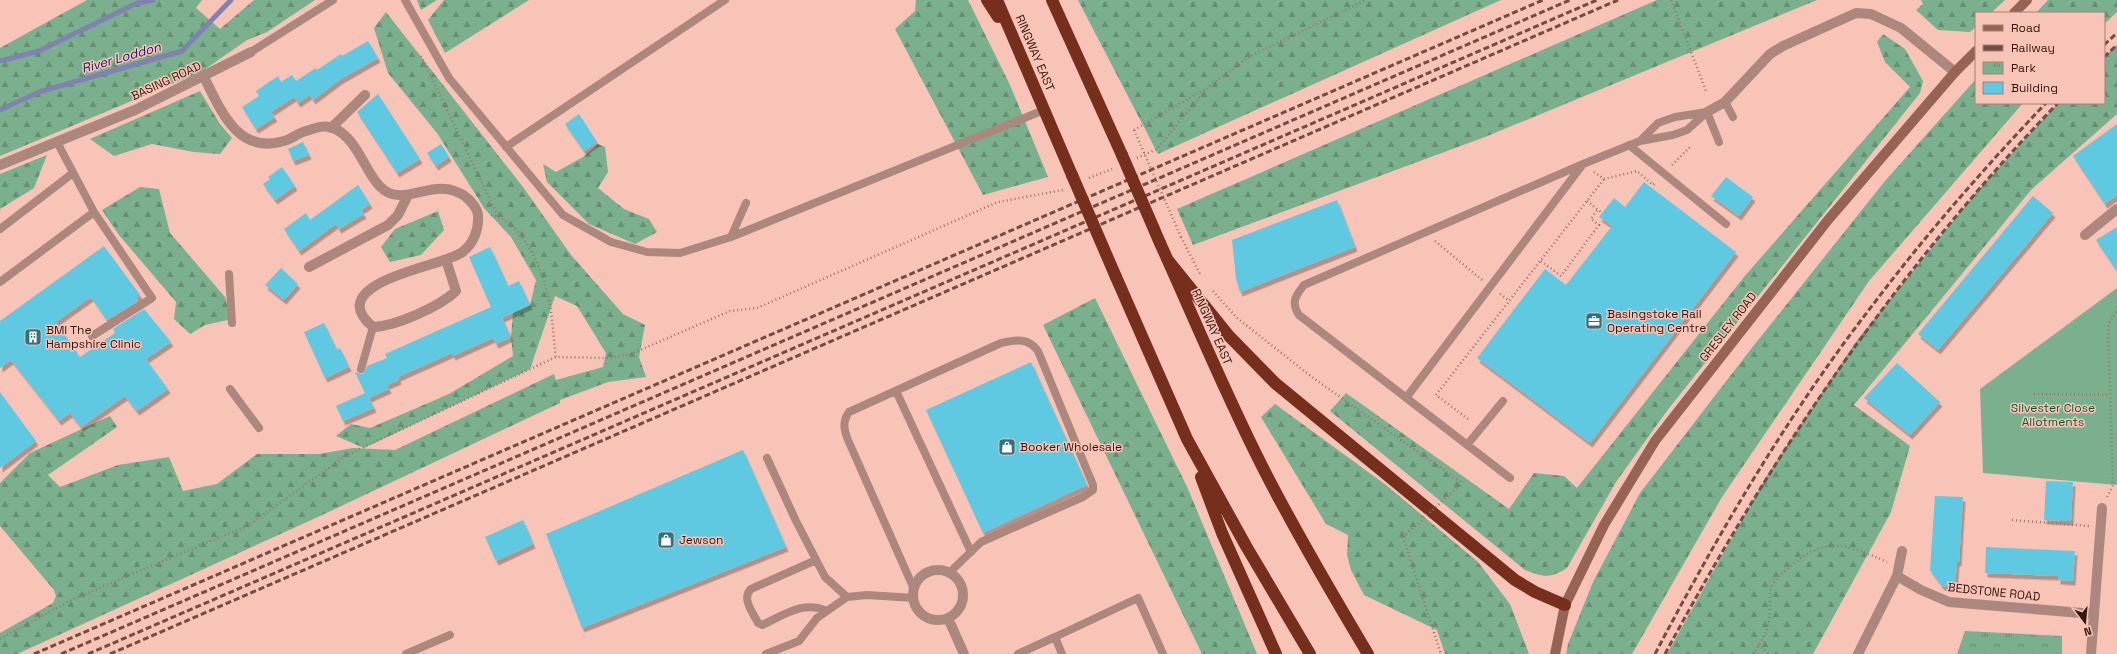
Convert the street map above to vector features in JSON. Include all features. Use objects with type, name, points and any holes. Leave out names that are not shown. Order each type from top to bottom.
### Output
[{"type":"highway","points":[[987,0],[1016,45]]},
{"type":"highway","name":"RINGWAY EAST","points":[[997,0],[1187,439],[1258,567],[1310,654]]},
{"type":"highway","name":"RINGWAY EAST","points":[[1052,0],[1122,155],[1216,371],[1262,467],[1317,568],[1368,654]]},
{"type":"highway","points":[[1167,259],[1229,336],[1275,383],[1515,580],[1535,592],[1565,605]]},
{"type":"highway","points":[[1187,439],[1222,533],[1276,654]]},
{"type":"street","points":[[2015,12],[2027,0]]},
{"type":"street","points":[[1708,112],[1725,102],[1770,54],[1856,13],[1871,14],[1901,28],[1955,72]]},
{"type":"street","name":"BASING ROAD","points":[[0,165],[135,110],[252,52]]},
{"type":"street","name":"GRESLEY ROAD","points":[[1555,654],[1565,605],[1604,525],[1655,441],[1828,220],[1955,72],[1975,52]]},
{"type":"street","points":[[204,77],[220,110],[236,132],[251,141],[267,144],[285,141],[318,127],[331,128],[345,135],[380,186],[392,194],[408,195],[446,188],[462,194],[472,203],[478,214],[479,225],[472,241],[462,252],[446,260],[396,276],[366,291],[360,300],[360,310],[364,320],[373,327],[386,326],[401,321],[446,301],[456,291],[446,260]]},
{"type":"street","points":[[331,128],[365,95]]},
{"type":"street","points":[[310,267],[388,225],[398,215],[408,195]]},
{"type":"street","points":[[2085,235],[2117,209]]},
{"type":"street","points":[[2091,654],[2102,508]]},
{"type":"street","points":[[1858,654],[1897,571],[1902,551]]},
{"type":"street","points":[[937,570],[950,573],[956,578],[963,589],[961,606],[948,618],[940,620],[930,618],[919,610],[914,594],[918,582],[925,574],[937,570]]},
{"type":"street","name":"BEDSTONE ROAD","points":[[1897,571],[1921,590],[1948,602],[2094,614]]},
{"type":"street","points":[[948,618],[964,654]]},
{"type":"lane","name":"BASING ROAD","points":[[252,52],[333,0]]},
{"type":"lane","points":[[405,0],[449,78],[563,215],[611,242],[647,252],[680,253],[731,237],[1044,110]]},
{"type":"lane","points":[[506,147],[725,0]]},
{"type":"lane","points":[[1725,102],[1733,116]]},
{"type":"lane","points":[[1510,478],[1299,315],[1294,308],[1294,297],[1304,285],[1583,164],[1640,141],[1673,135],[1687,130],[1708,112]]},
{"type":"lane","points":[[1640,141],[1658,123],[1675,117],[1708,112]]},
{"type":"lane","points":[[1708,112],[1718,142]]},
{"type":"lane","points":[[57,142],[94,212],[152,298],[92,336]]},
{"type":"lane","points":[[1629,145],[1726,224]]},
{"type":"lane","points":[[1406,398],[1583,164]]},
{"type":"lane","points":[[0,229],[73,173]]},
{"type":"lane","points":[[731,237],[746,204]]},
{"type":"lane","points":[[0,282],[94,212]]},
{"type":"lane","points":[[229,274],[232,323]]},
{"type":"lane","points":[[361,369],[373,327]]},
{"type":"lane","points":[[766,654],[799,640],[817,618],[847,597],[914,594],[843,427],[845,418],[849,412],[1001,343],[1026,340],[1038,351],[1094,485],[1093,490],[1083,497],[981,542],[950,573]]},
{"type":"lane","points":[[230,389],[259,428]]},
{"type":"lane","points":[[896,391],[971,552]]},
{"type":"lane","points":[[1467,445],[1503,401]]},
{"type":"lane","points":[[767,458],[825,577],[847,597]]},
{"type":"lane","points":[[816,560],[751,589],[747,592],[746,597],[758,623],[762,625],[802,607],[817,606],[827,611]]},
{"type":"lane","points":[[1018,654],[1138,598],[1163,654]]},
{"type":"lane","points":[[406,654],[450,635]]},
{"type":"lane","points":[[1055,637],[1062,654]]},
{"type":"path","points":[[1201,277],[1181,237],[1134,130],[1207,88],[1249,57],[1366,0]]},
{"type":"path","points":[[1671,0],[1706,91]]},
{"type":"path","points":[[417,49],[498,216],[515,228],[534,255],[548,296],[556,357]]},
{"type":"path","points":[[1136,158],[1157,149],[1207,88]]},
{"type":"path","points":[[1468,419],[1436,395],[1604,180],[1637,171],[1654,185],[1690,147]]},
{"type":"path","points":[[1583,164],[1604,180]]},
{"type":"path","points":[[1087,180],[1115,167]]},
{"type":"path","points":[[0,639],[73,599],[249,526],[347,455],[556,357],[609,358],[631,354],[730,311],[757,308],[998,202],[1013,198],[1059,192],[1066,189]]},
{"type":"path","points":[[1587,201],[1602,213]]},
{"type":"path","points":[[1541,261],[1561,276],[1599,225],[1591,219],[1598,209]]},
{"type":"path","points":[[478,214],[498,216]]},
{"type":"path","points":[[1424,232],[1510,301]]},
{"type":"path","points":[[1212,289],[1238,318],[1312,377],[1462,483],[1403,537],[1441,654]]},
{"type":"path","points":[[2113,485],[2108,325],[2117,310]]},
{"type":"path","points":[[2034,394],[2110,395]]},
{"type":"path","points":[[2012,520],[2101,527]]},
{"type":"path","points":[[1753,654],[1758,645],[1766,636],[1770,597],[1774,582],[1795,562],[1817,548],[1832,545],[1859,549],[1897,571]]},
{"type":"path","points":[[1758,645],[1770,654]]},
{"type":"green space","points":[[87,0],[202,0],[196,8],[220,29],[254,0],[315,0],[267,32],[247,40],[201,72],[0,156],[0,48]]},
{"type":"green space","points":[[417,0],[437,0],[421,10]]},
{"type":"green space","points":[[444,0],[529,0],[445,53],[428,20]]},
{"type":"green space","points":[[916,0],[968,0],[1010,85],[1048,177],[983,195],[895,29],[915,11]]},
{"type":"green space","points":[[1078,0],[1501,0],[1158,154]]},
{"type":"green space","points":[[1657,0],[1817,0],[1485,137],[1193,245],[1177,209]]},
{"type":"green space","points":[[1921,0],[2005,0],[1992,12],[1975,12],[1975,28],[1970,32],[1938,30],[1916,10],[1923,4]]},
{"type":"green space","points":[[2048,0],[2117,0],[2117,12],[2105,23],[2105,12],[2037,12]]},
{"type":"green space","points":[[386,12],[523,187],[571,255],[623,314],[645,325],[639,357],[646,377],[608,382],[560,400],[560,403],[320,516],[17,654],[0,654],[0,633],[53,603],[56,596],[54,590],[0,526],[0,483],[30,453],[110,416],[117,427],[48,475],[60,487],[118,465],[169,457],[183,491],[217,484],[257,454],[319,454],[353,448],[395,450],[554,374],[556,380],[603,367],[606,353],[577,306],[555,296],[530,369],[364,448],[336,436],[351,424],[370,428],[449,394],[513,356],[511,337],[513,313],[530,305],[536,280],[511,237],[484,208],[437,133],[388,73],[374,28]]},
{"type":"green space","points":[[1883,34],[1905,49],[1923,81],[1920,93],[1666,412],[1616,482],[1567,568],[1556,574],[1546,576],[1525,570],[1330,411],[1346,393],[1509,509],[1534,473],[1564,476],[1577,488],[1744,277],[1910,87],[1885,62],[1877,42]]},
{"type":"green space","points":[[2117,45],[2117,114],[2031,190],[1854,405],[1910,446],[1891,512],[1813,654],[1667,654],[1766,477],[1855,343],[1974,195],[2057,104],[2105,104],[2105,56]]},
{"type":"green space","points":[[1975,80],[1975,104],[2022,104],[1869,281],[1722,497],[1632,654],[1566,654],[1568,644],[1593,582],[1640,493],[1751,349],[1885,181]]},
{"type":"green space","points":[[200,91],[220,124],[232,138],[220,154],[194,152],[152,144],[114,156],[90,139]]},
{"type":"green space","points":[[598,144],[605,147],[608,172],[598,188],[624,209],[649,219],[657,232],[635,244],[589,224],[547,182],[543,164],[556,172],[583,157]]},
{"type":"green space","points":[[47,155],[34,188],[0,209],[0,174]]},
{"type":"green space","points":[[140,187],[159,189],[170,233],[225,297],[232,323],[228,320],[205,325],[190,334],[174,319],[176,302],[119,235],[102,210]]},
{"type":"green space","points":[[438,211],[444,230],[421,255],[390,262],[381,247],[395,229]]},
{"type":"green space","name":"Silvester Close Allotments","points":[[2117,288],[2117,485],[1983,473],[1980,389]]},
{"type":"green space","points":[[1095,298],[1188,489],[1257,654],[1202,654],[1043,325]]},
{"type":"green space","points":[[1275,404],[1386,485],[1478,562],[1510,604],[1529,654],[1445,654],[1437,630],[1364,595],[1351,570],[1347,555],[1348,535],[1326,524],[1261,417]]},
{"type":"green space","points":[[1965,631],[2062,636],[2062,654],[1957,654]]},
{"type":"building","points":[[368,41],[378,58],[341,79],[313,100],[310,95],[298,103],[294,97],[271,112],[275,117],[256,129],[242,107],[259,96],[256,91],[278,76],[281,82],[292,75],[296,81],[316,68],[317,70],[341,54],[342,56]]},
{"type":"building","points":[[378,94],[420,159],[397,173],[357,112]]},
{"type":"building","points":[[579,114],[597,142],[584,151],[565,124]]},
{"type":"building","points":[[2117,124],[2117,195],[2105,204],[2073,156]]},
{"type":"building","points":[[303,142],[309,155],[293,161],[288,149]]},
{"type":"building","points":[[441,144],[449,157],[436,166],[427,153]]},
{"type":"building","points":[[282,167],[295,186],[275,200],[263,184],[270,179],[268,177]]},
{"type":"building","points":[[1726,177],[1753,197],[1739,216],[1711,196]]},
{"type":"building","name":"Basingstoke Rail Operating Centre","points":[[1644,182],[1736,252],[1590,443],[1477,358],[1545,269],[1566,285],[1612,226],[1599,217],[1614,198],[1625,207]]},
{"type":"building","points":[[358,185],[370,204],[361,210],[364,214],[339,229],[336,224],[299,251],[284,229],[306,213],[310,220]]},
{"type":"building","points":[[2033,196],[2053,213],[1938,350],[1918,334]]},
{"type":"building","points":[[1337,200],[1355,247],[1240,292],[1236,279],[1232,240]]},
{"type":"building","points":[[2117,227],[2117,271],[2096,240]]},
{"type":"building","name":"BMI The Hampshire Clinic","points":[[104,246],[140,295],[136,298],[138,301],[107,320],[91,297],[56,322],[80,357],[115,333],[113,329],[144,309],[171,342],[146,359],[168,389],[137,411],[125,396],[81,427],[70,413],[59,421],[11,360],[0,368],[0,321]]},
{"type":"building","points":[[490,247],[508,286],[519,281],[530,305],[502,318],[511,337],[496,344],[493,338],[453,356],[452,353],[398,377],[399,380],[387,385],[389,389],[369,398],[374,408],[343,421],[336,406],[365,393],[355,372],[363,374],[367,366],[387,358],[385,354],[491,307],[469,257]]},
{"type":"building","points":[[281,268],[298,284],[284,300],[265,285]]},
{"type":"building","points":[[324,323],[337,350],[340,348],[349,367],[325,378],[304,332]]},
{"type":"building","name":"Booker Wholesale","points":[[1031,362],[1087,485],[983,533],[926,410]]},
{"type":"building","points":[[1897,363],[1940,402],[1910,435],[1864,398]]},
{"type":"building","points":[[0,392],[36,441],[0,468]]},
{"type":"building","name":"Jewson","points":[[743,450],[786,547],[582,628],[546,534]]},
{"type":"building","points":[[2046,481],[2073,482],[2071,521],[2044,520]]},
{"type":"building","points":[[1935,496],[1963,497],[1959,562],[1957,562],[1955,587],[1942,586],[1930,570]]},
{"type":"building","points":[[523,520],[533,544],[496,561],[485,537]]},
{"type":"building","points":[[1986,547],[2075,551],[2073,581],[2058,580],[2058,576],[1985,573]]},
{"type":"waterway","name":"River Loddon","points":[[0,61],[39,51],[137,3],[153,0]]},
{"type":"waterway","name":"River Loddon","points":[[0,110],[39,92],[182,51],[231,0]]},
{"type":"railway","points":[[34,654],[1543,0]]},
{"type":"railway","points":[[61,654],[1570,0]]},
{"type":"railway","points":[[88,654],[1597,0]]},
{"type":"railway","points":[[110,654],[1618,0]]},
{"type":"railway","points":[[2105,44],[2117,33]]},
{"type":"railway","points":[[2105,56],[2117,45]]},
{"type":"railway","points":[[1655,654],[1704,563],[1757,473],[1785,429],[1844,343],[1895,276],[1937,225],[2001,151],[2045,104]]},
{"type":"railway","points":[[1665,654],[1706,579],[1749,506],[1842,365],[1944,230],[2057,104]]},
{"type":"place","name":"Basingstoke Rail Operating Centre","points":[[1594,321]]},
{"type":"place","name":"BMI The Hampshire Clinic","points":[[33,337]]},
{"type":"place","name":"Booker Wholesale","points":[[1007,447]]},
{"type":"place","name":"Jewson","points":[[666,540]]}]
